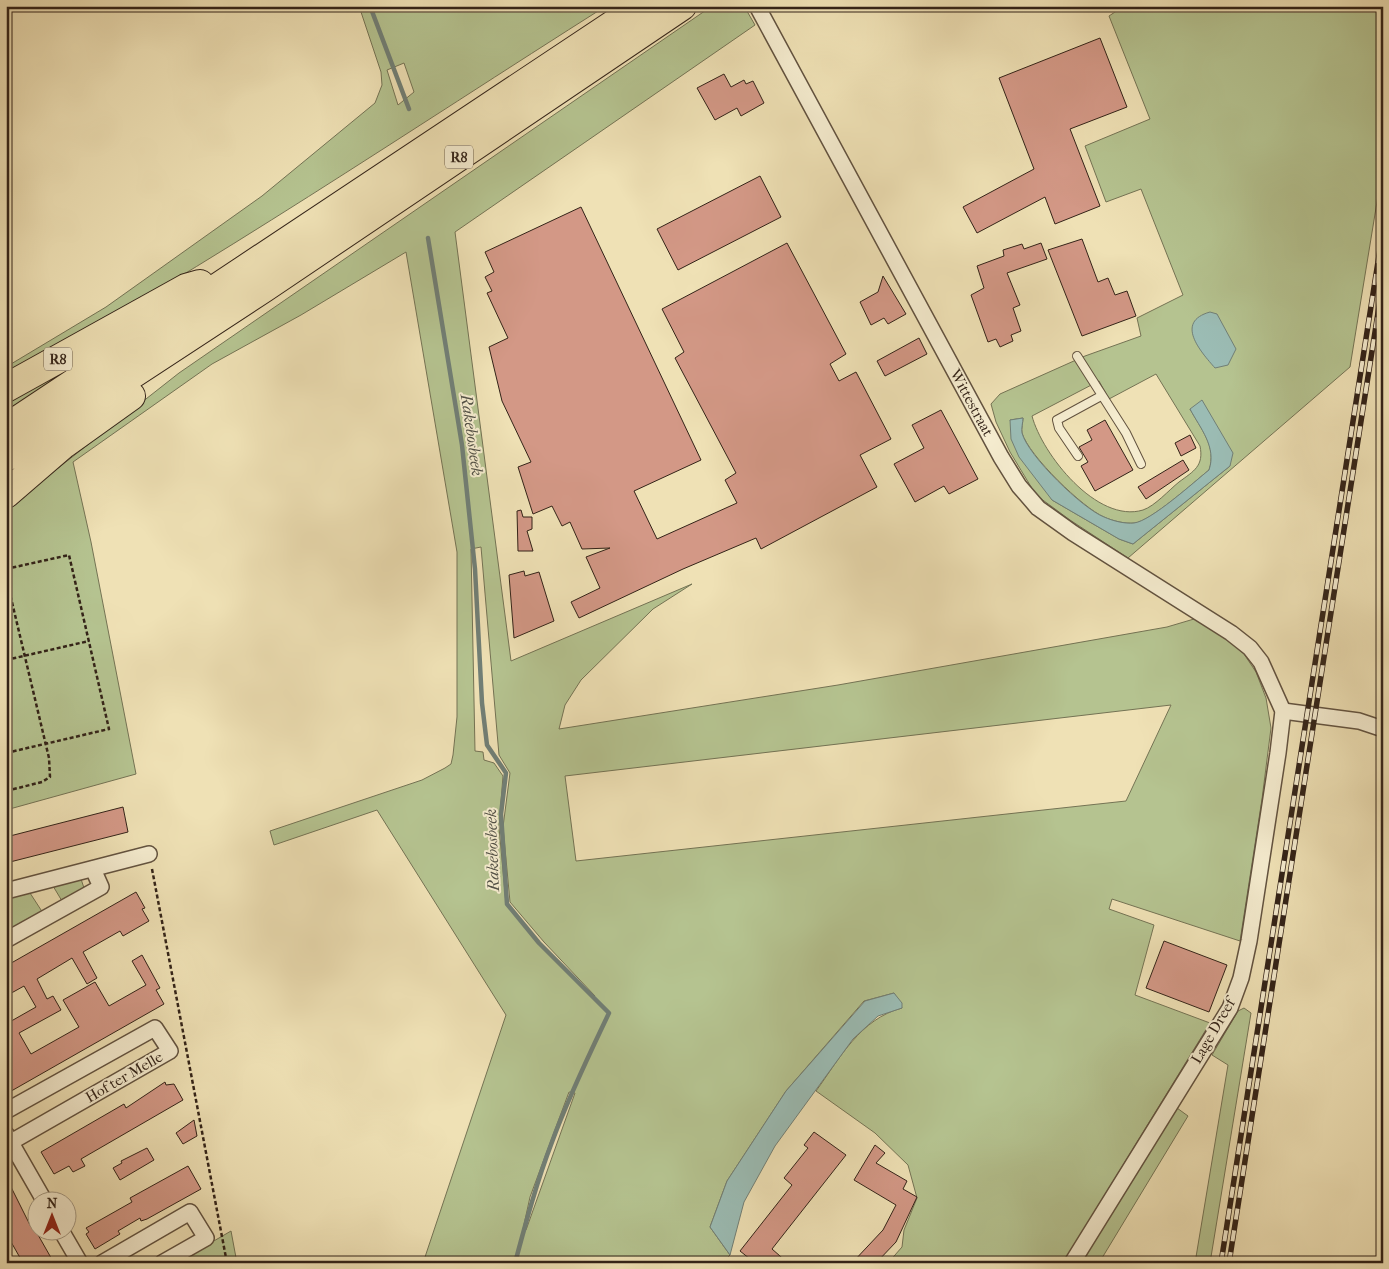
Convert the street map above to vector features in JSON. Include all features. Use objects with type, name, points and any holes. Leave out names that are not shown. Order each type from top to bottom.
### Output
[{"type":"highway","name":"R8","points":[[6,457],[641,6]]},
{"type":"highway","name":"R8","points":[[6,428],[260,276],[682,6]]},
{"type":"highway","name":"R8","points":[[6,388],[186,288],[260,276]]},
{"type":"highway","name":"R8","points":[[6,494],[64,444],[226,325],[260,276]]},
{"type":"street","name":"Wittestraat","points":[[757,6],[1000,457],[1019,486],[1038,508],[1073,534],[1231,633],[1250,648],[1268,674],[1283,710]]},
{"type":"street","points":[[1283,710],[1358,721],[1383,729]]},
{"type":"street","name":"Lage Dreef","points":[[1072,1263],[1230,1008],[1241,978],[1249,941],[1283,710]]},
{"type":"street","points":[[6,891],[149,854]]},
{"type":"street","points":[[6,940],[101,887],[93,869]]},
{"type":"street","name":"Hof ter Melle","points":[[6,1111],[155,1028],[170,1051],[9,1138],[39,1192]]},
{"type":"street","points":[[102,1263],[190,1212],[206,1238],[162,1263]]},
{"type":"street","points":[[68,1242],[80,1263]]},
{"type":"lane","points":[[1077,356],[1126,433],[1141,464]]},
{"type":"lane","points":[[1078,456],[1059,428],[1057,420],[1101,396]]},
{"type":"path","points":[[6,569],[69,555],[109,729],[6,753]]},
{"type":"path","points":[[6,577],[46,743],[50,777],[42,782],[6,791]]},
{"type":"path","points":[[6,660],[89,640]]},
{"type":"path","points":[[149,854],[227,1263]]},
{"type":"green space","points":[[359,6],[606,6],[234,243],[6,378],[6,367],[106,307],[262,196],[375,103],[382,85],[381,72]],"holes":[[[404,63],[414,92],[398,105],[387,70]]]},
{"type":"green space","points":[[712,6],[744,6],[755,25],[455,232],[511,661],[692,584],[653,609],[581,680],[565,705],[559,729],[838,685],[1167,627],[1194,619],[1228,640],[1244,654],[1256,672],[1266,698],[1271,728],[1240,941],[1112,899],[1109,909],[1154,925],[1135,995],[1210,1023],[1063,1263],[888,1263],[902,1247],[904,1230],[917,1198],[908,1165],[875,1133],[816,1091],[852,1041],[863,1030],[887,1013],[902,1008],[894,993],[864,1001],[786,1091],[727,1181],[710,1227],[730,1255],[722,1263],[423,1263],[506,1015],[377,810],[274,845],[270,831],[422,780],[451,764],[457,717],[457,552],[406,252],[301,315],[212,364],[73,462],[91,542],[136,774],[6,810],[6,509],[179,373]],"holes":[[[481,547],[499,755],[510,773],[503,827],[510,902],[544,942],[595,996],[553,959],[506,904],[499,827],[503,776],[494,763],[484,760],[483,752],[475,751],[471,549]],[[1171,705],[1126,801],[576,861],[565,776]],[[569,1092],[575,1093],[526,1230],[523,1229],[530,1197]]]},
{"type":"green space","points":[[1124,6],[1383,6],[1383,165],[1350,367],[1128,558],[1036,495],[1010,452],[996,422],[991,404],[1000,394],[1085,356],[1141,336],[1137,318],[1183,295],[1141,189],[1106,202],[1085,146],[1150,119],[1109,16]],"holes":[[[1156,374],[1200,446],[1201,459],[1193,471],[1148,508],[1125,512],[1108,507],[1090,496],[1074,482],[1047,449],[1032,416],[1099,381],[1109,399]],[[1190,409],[1230,466],[1133,544],[1119,539],[1052,500],[1010,420],[1023,418],[1022,433],[1035,455],[1083,503],[1095,512],[1115,521],[1135,523],[1142,521],[1161,509],[1209,470],[1211,454],[1207,438]]]},
{"type":"green space","points":[[115,339],[6,411],[6,398]]},
{"type":"green space","points":[[81,879],[84,888],[62,901],[53,886]]},
{"type":"green space","points":[[30,893],[43,913],[6,933],[6,898]]},
{"type":"green space","points":[[1244,1008],[1251,1013],[1210,1263],[1195,1263],[1228,1065],[1212,1055],[1238,1011]]},
{"type":"green space","points":[[1177,1108],[1188,1116],[1099,1263],[1081,1263]]},
{"type":"green space","points":[[231,1231],[237,1263],[176,1263]]},
{"type":"water","points":[[1210,312],[1217,314],[1236,349],[1228,365],[1215,368],[1198,346],[1192,330],[1194,323],[1199,317]]},
{"type":"water","points":[[1202,400],[1233,453],[1230,466],[1133,544],[1119,539],[1052,500],[1019,457],[1011,439],[1010,420],[1023,418],[1022,433],[1026,443],[1057,481],[1083,504],[1104,517],[1119,522],[1134,523],[1151,516],[1161,509],[1209,470],[1211,453],[1209,446],[1203,431],[1190,409]]},
{"type":"water","points":[[894,993],[902,1003],[902,1008],[878,1016],[853,1039],[775,1146],[744,1202],[730,1255],[710,1227],[727,1181],[786,1091],[865,1001]]},
{"type":"building","points":[[1100,38],[1127,107],[1070,129],[1100,206],[1055,224],[1045,197],[977,233],[963,207],[1034,169],[999,78]]},
{"type":"building","points":[[724,74],[731,87],[744,80],[746,84],[753,81],[764,103],[741,116],[737,108],[715,120],[697,88]]},
{"type":"building","points":[[760,176],[781,217],[678,270],[657,229]]},
{"type":"building","points":[[581,207],[701,460],[634,491],[657,539],[737,503],[725,480],[736,473],[675,358],[684,352],[662,309],[787,243],[846,354],[830,364],[839,381],[856,372],[891,439],[860,455],[877,487],[761,549],[756,538],[683,569],[579,618],[571,602],[600,588],[586,557],[610,548],[582,549],[570,522],[562,526],[552,506],[533,514],[518,467],[531,462],[502,401],[489,347],[508,338],[487,293],[492,291],[485,277],[494,272],[485,252]]},
{"type":"building","points":[[1082,239],[1098,282],[1108,278],[1115,295],[1127,291],[1136,316],[1082,336],[1048,250]]},
{"type":"building","points":[[1041,243],[1047,259],[1007,273],[1020,305],[1013,308],[1021,331],[1011,335],[1013,341],[1000,347],[996,339],[988,342],[971,295],[984,288],[977,266],[1004,256],[1003,250],[1022,244],[1024,249]]},
{"type":"building","points":[[883,276],[906,314],[888,324],[884,318],[871,325],[860,302],[878,292]]},
{"type":"building","points":[[919,338],[927,354],[885,376],[877,361]]},
{"type":"building","points":[[941,410],[978,479],[949,494],[944,486],[915,502],[894,464],[924,448],[912,425]]},
{"type":"building","points":[[1105,420],[1133,470],[1095,491],[1081,466],[1088,462],[1079,447],[1092,440],[1087,430]]},
{"type":"building","points":[[1190,435],[1196,448],[1181,456],[1175,443]]},
{"type":"building","points":[[1183,460],[1189,470],[1146,499],[1138,487]]},
{"type":"building","points":[[521,510],[523,517],[532,517],[532,529],[527,531],[533,551],[518,551],[517,511]]},
{"type":"building","points":[[524,571],[525,576],[539,572],[554,621],[514,638],[509,575]]},
{"type":"building","points":[[123,807],[128,832],[6,863],[6,837]]},
{"type":"building","points":[[136,892],[145,908],[142,909],[149,921],[123,936],[120,931],[83,952],[97,978],[87,984],[72,958],[37,979],[47,999],[53,996],[61,1010],[19,1033],[31,1054],[79,1027],[63,1000],[95,982],[109,1006],[146,985],[132,961],[142,955],[160,988],[156,990],[164,1004],[6,1094],[6,1024],[36,1007],[24,986],[6,996],[6,966]]},
{"type":"building","points":[[1164,941],[1227,965],[1209,1012],[1146,988]]},
{"type":"building","points":[[165,1082],[166,1085],[174,1084],[183,1100],[81,1159],[85,1166],[73,1172],[69,1166],[54,1174],[41,1152],[124,1104],[126,1108]]},
{"type":"building","points":[[194,1120],[197,1136],[183,1144],[176,1133]]},
{"type":"building","points":[[814,1132],[846,1155],[772,1249],[788,1263],[755,1263],[740,1251],[792,1185],[784,1178],[808,1148],[804,1145]]},
{"type":"building","points":[[875,1145],[885,1153],[876,1163],[907,1181],[903,1189],[917,1197],[896,1242],[876,1263],[852,1263],[883,1230],[896,1205],[854,1180]]},
{"type":"building","points":[[147,1148],[154,1160],[120,1180],[113,1168],[122,1163],[121,1161]]},
{"type":"building","points":[[188,1166],[201,1189],[147,1219],[141,1221],[140,1218],[118,1231],[120,1234],[95,1249],[86,1234],[89,1232],[86,1228],[132,1202],[130,1198]]},
{"type":"building","points":[[6,1177],[28,1221],[28,1242],[42,1242],[54,1263],[23,1263],[6,1233]]},
{"type":"waterway","name":"Rakebosbeek","points":[[370,6],[409,109]]},
{"type":"waterway","name":"Rakebosbeek","points":[[428,238],[462,445],[475,569],[482,703],[487,745],[506,773],[501,814],[507,904],[539,943],[609,1013],[558,1126],[537,1187],[515,1263]]},
{"type":"railway","points":[[1221,1263],[1383,230]]},
{"type":"railway","points":[[1229,1263],[1383,281]]}]
